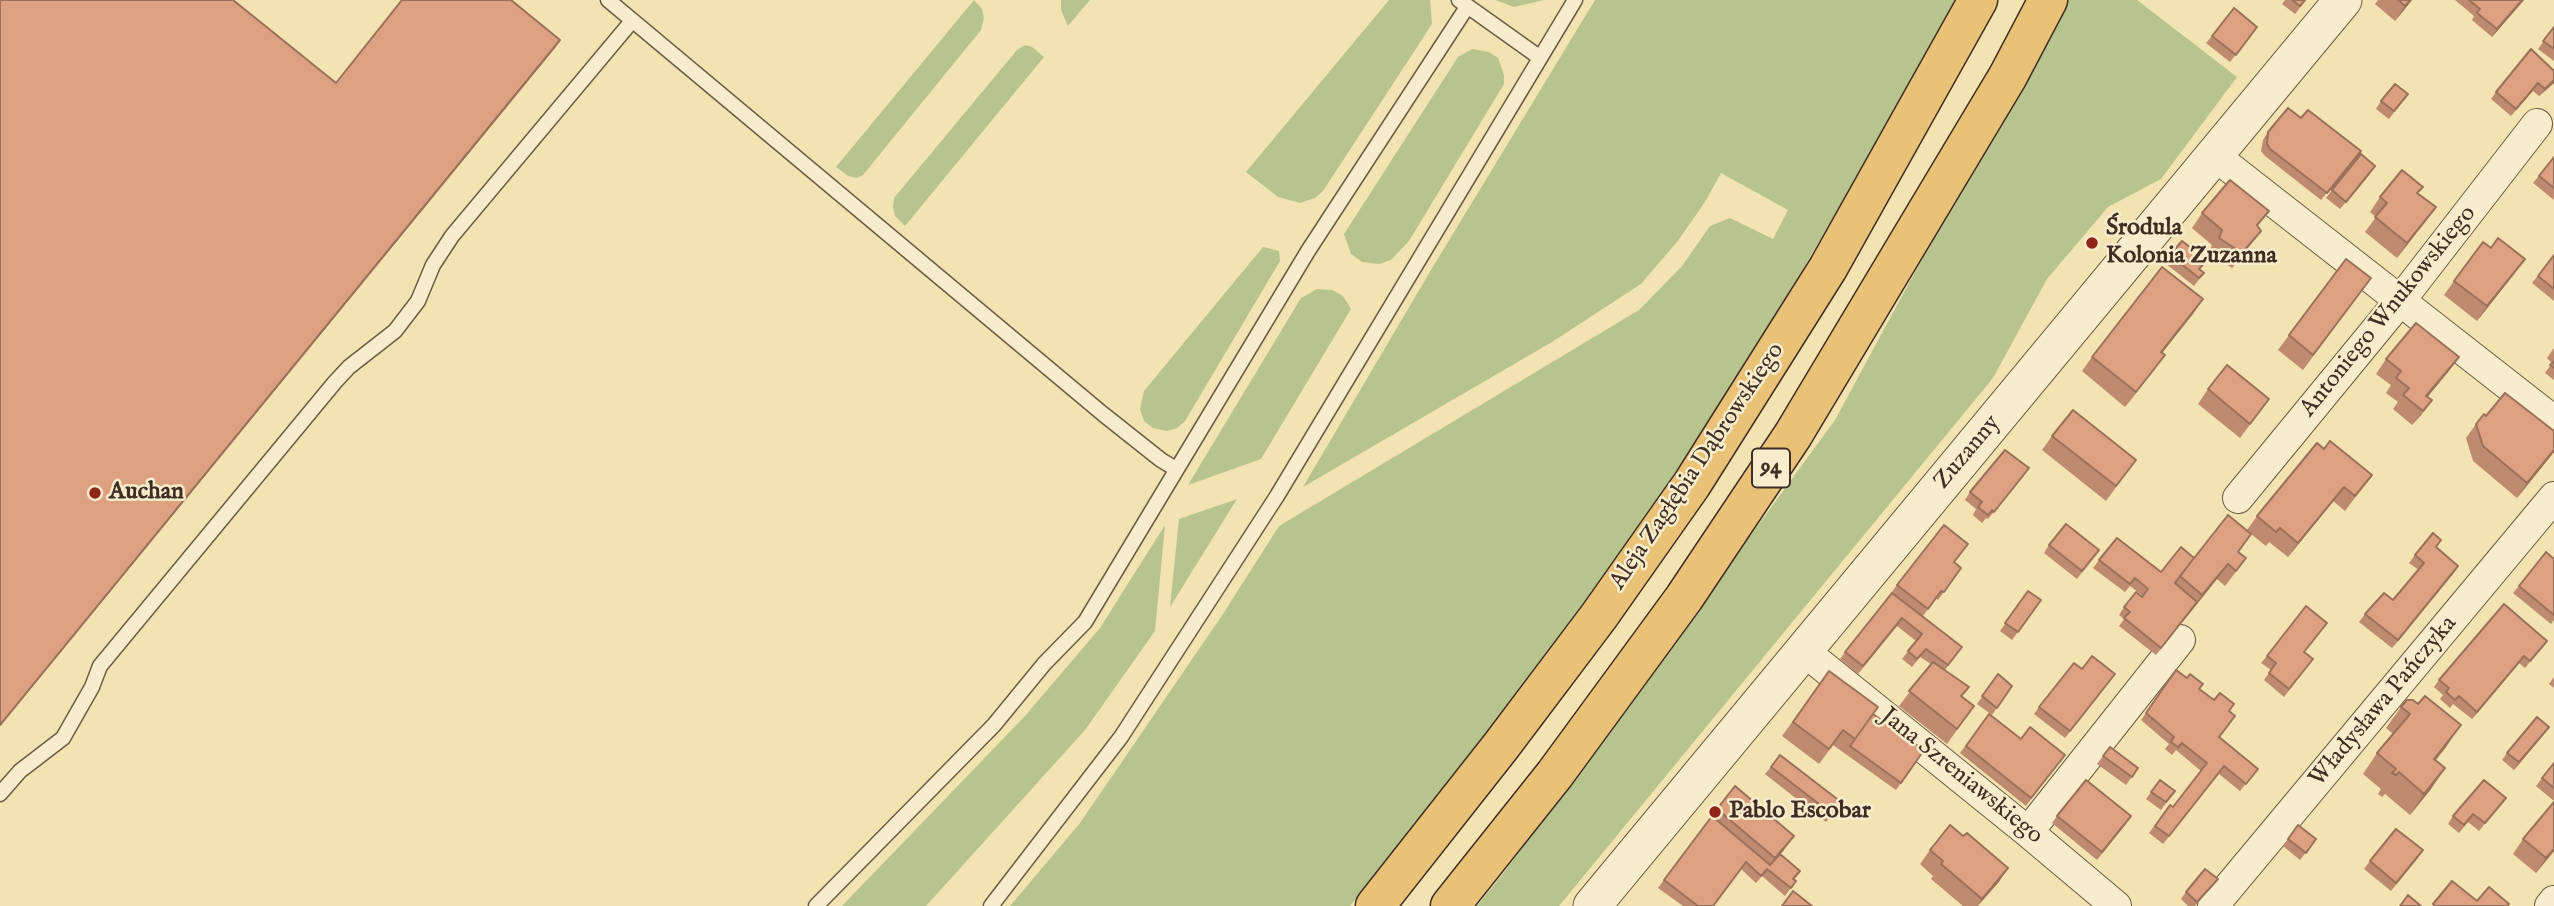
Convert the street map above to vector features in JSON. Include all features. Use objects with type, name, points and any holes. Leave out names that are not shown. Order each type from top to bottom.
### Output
[{"type":"main road","name":"Aleja Zagłębia Dąbrowskiego","points":[[1375,906],[1510,736],[1692,484],[1828,268],[1978,0]]},
{"type":"main road","name":"94","points":[[1450,906],[1555,774],[1668,620],[1786,446],[2008,76],[2048,0]]},
{"type":"street","name":"Zuzanny","points":[[1592,906],[2343,0]]},
{"type":"street","name":"Antoniego Wnukowskiego","points":[[2238,499],[2399,302],[2537,124]]},
{"type":"street","points":[[2215,156],[2554,421]]},
{"type":"street","name":"Władysława Pańczyka","points":[[2213,906],[2554,497]]},
{"type":"street","points":[[2028,832],[2180,640]]},
{"type":"street","name":"Jana Szreniawskiego","points":[[1804,651],[2116,906]]},
{"type":"street","points":[[2550,906],[2554,901]]},
{"type":"lane","points":[[608,0],[1103,414],[1161,460],[1177,469]]},
{"type":"lane","points":[[991,906],[1121,737],[1270,507],[1575,0]]},
{"type":"lane","points":[[816,906],[994,725],[1044,664],[1085,622],[1308,251],[1463,3],[1539,57]]},
{"type":"lane","points":[[0,794],[20,771],[64,738],[92,687],[100,666],[335,382],[395,331],[418,301],[433,265],[452,236],[632,21]]},
{"type":"green space","points":[[974,0],[982,9],[984,18],[981,30],[863,175],[857,178],[848,176],[836,167]]},
{"type":"green space","points":[[1061,0],[1090,0],[1068,26],[1061,10]]},
{"type":"green space","points":[[1389,0],[1430,0],[1432,24],[1323,191],[1315,198],[1300,203],[1278,197],[1246,172]]},
{"type":"green space","points":[[1495,0],[1544,0],[1514,7]]},
{"type":"green space","points":[[1595,0],[1959,0],[1749,359],[1629,543],[1454,777],[1350,906],[1010,906],[1080,823],[1223,614],[1279,526],[1639,310],[1682,266],[1710,226],[1730,218],[1773,239],[1788,210],[1721,173],[1705,202],[1677,242],[1641,284],[1552,342],[1303,487]]},
{"type":"green space","points":[[2062,0],[2137,0],[2237,77],[2161,179],[2108,207],[2047,279],[1993,378],[1559,906],[1477,906],[1835,420]]},
{"type":"green space","points":[[1025,45],[1044,57],[905,226],[895,216],[894,198],[1017,50]]},
{"type":"green space","points":[[1472,49],[1489,52],[1498,58],[1504,84],[1409,241],[1391,260],[1379,264],[1362,262],[1351,254],[1344,234],[1458,57]]},
{"type":"green space","points":[[1263,247],[1279,251],[1280,261],[1185,421],[1177,428],[1167,431],[1153,428],[1144,421],[1140,409],[1144,391]]},
{"type":"green space","points":[[1317,289],[1332,290],[1343,296],[1351,309],[1261,459],[1188,485],[1301,298]]},
{"type":"green space","points":[[1237,499],[1170,607],[1179,519]]},
{"type":"green space","points":[[1165,525],[1155,631],[1085,730],[926,906],[842,906],[1025,716],[1100,628]]},
{"type":"building","name":"Auchan","points":[[0,0],[233,0],[336,83],[402,0],[511,0],[560,40],[0,725]]},
{"type":"building","points":[[2292,0],[2305,0],[2300,6]]},
{"type":"building","points":[[2398,0],[2410,0],[2405,6]]},
{"type":"building","points":[[2469,0],[2522,0],[2497,29],[2477,13],[2480,9]]},
{"type":"building","points":[[2234,8],[2257,27],[2236,55],[2212,36]]},
{"type":"building","points":[[2554,27],[2554,49],[2543,41]]},
{"type":"building","points":[[2531,49],[2554,71],[2554,80],[2545,89],[2538,83],[2516,109],[2496,92]]},
{"type":"building","points":[[2395,84],[2408,94],[2394,111],[2381,101]]},
{"type":"building","points":[[2288,108],[2301,118],[2308,110],[2361,151],[2327,193],[2267,144],[2268,132]]},
{"type":"building","points":[[2361,154],[2375,166],[2346,202],[2332,190]]},
{"type":"building","points":[[2554,157],[2554,188],[2539,176]]},
{"type":"building","points":[[2402,170],[2423,187],[2417,193],[2436,207],[2407,243],[2375,217],[2387,203],[2380,197]]},
{"type":"building","points":[[2230,180],[2269,211],[2257,225],[2261,231],[2242,253],[2219,238],[2222,230],[2202,213]]},
{"type":"building","points":[[2498,238],[2525,259],[2487,306],[2454,281],[2483,242],[2491,248]]},
{"type":"building","points":[[2182,241],[2207,260],[2199,269],[2204,273],[2199,278],[2170,255]]},
{"type":"building","points":[[2554,255],[2554,289],[2538,276]]},
{"type":"building","points":[[2346,259],[2371,278],[2313,355],[2289,335]]},
{"type":"building","points":[[2162,267],[2203,299],[2161,352],[2165,355],[2136,392],[2092,357]]},
{"type":"building","points":[[2416,323],[2459,357],[2426,396],[2432,400],[2423,411],[2403,395],[2409,388],[2396,378],[2401,371],[2386,359]]},
{"type":"building","points":[[2227,365],[2269,399],[2250,424],[2208,389]]},
{"type":"building","points":[[2505,393],[2554,431],[2554,450],[2527,483],[2483,446],[2476,424]]},
{"type":"building","points":[[2073,410],[2136,460],[2116,486],[2052,436]]},
{"type":"building","points":[[2330,441],[2372,475],[2355,496],[2344,487],[2298,543],[2280,528],[2276,532],[2257,516],[2317,443],[2324,449]]},
{"type":"building","points":[[2005,450],[2029,468],[1994,512],[1992,510],[1988,515],[1978,507],[1982,502],[1970,492]]},
{"type":"building","points":[[2228,515],[2251,534],[2238,552],[2246,558],[2236,571],[2228,564],[2202,595],[2180,576]]},
{"type":"building","points":[[2066,524],[2099,550],[2082,571],[2049,545]]},
{"type":"building","points":[[1944,525],[1968,544],[1954,562],[1961,568],[1928,609],[1897,585]]},
{"type":"building","points":[[2433,533],[2441,540],[2436,547],[2458,566],[2398,640],[2365,614],[2384,593],[2393,600],[2424,563],[2415,555]]},
{"type":"building","points":[[2117,538],[2161,572],[2181,547],[2194,558],[2175,583],[2197,602],[2161,648],[2124,618],[2130,612],[2124,607],[2136,592],[2142,597],[2148,589],[2135,578],[2130,584],[2099,560]]},
{"type":"building","points":[[2546,552],[2554,559],[2554,615],[2519,586]]},
{"type":"building","points":[[2028,591],[2041,600],[2018,632],[2005,623]]},
{"type":"building","points":[[1892,593],[1962,647],[1948,665],[1926,649],[1917,659],[1908,651],[1922,634],[1902,618],[1863,666],[1845,652]]},
{"type":"building","points":[[2504,604],[2547,641],[2530,661],[2524,656],[2477,712],[2459,696],[2455,700],[2446,692],[2449,688],[2439,680]]},
{"type":"building","points":[[2306,606],[2327,623],[2304,652],[2313,659],[2289,689],[2269,673],[2276,663],[2267,656]]},
{"type":"building","points":[[2092,656],[2115,674],[2070,731],[2039,707],[2074,663],[2082,669]]},
{"type":"building","points":[[1933,662],[1969,687],[1961,696],[1974,706],[1957,729],[1909,691]]},
{"type":"building","points":[[2176,670],[2187,678],[2190,674],[2203,684],[2199,689],[2214,700],[2220,693],[2234,704],[2229,711],[2235,716],[2219,737],[2258,769],[2246,784],[2224,766],[2169,836],[2155,826],[2207,763],[2182,743],[2178,747],[2171,742],[2174,737],[2146,713]]},
{"type":"building","points":[[1829,671],[1878,707],[1855,739],[1843,730],[1829,749],[1793,722]]},
{"type":"building","points":[[1998,674],[2012,686],[1997,708],[1982,696]]},
{"type":"building","points":[[2425,696],[2461,725],[2434,759],[2445,768],[2424,794],[2399,772],[2396,775],[2392,773],[2396,769],[2377,753],[2410,714],[2401,707],[2407,700],[2418,704]]},
{"type":"building","points":[[1873,714],[1924,750],[1901,783],[1850,746]]},
{"type":"building","points":[[1989,714],[2021,739],[2030,727],[2065,755],[2031,798],[1966,746]]},
{"type":"building","points":[[2537,717],[2549,727],[2519,762],[2507,753]]},
{"type":"building","points":[[2110,747],[2138,768],[2132,777],[2103,756]]},
{"type":"building","points":[[1780,755],[1841,802],[1832,814],[1771,767]]},
{"type":"building","points":[[2554,763],[2554,788],[2542,778]]},
{"type":"building","points":[[2086,780],[2131,816],[2102,852],[2057,816]]},
{"type":"building","points":[[2160,780],[2175,791],[2166,802],[2151,792]]},
{"type":"building","points":[[2484,780],[2506,798],[2485,823],[2473,814],[2464,825],[2453,816]]},
{"type":"building","points":[[1735,786],[1794,836],[1775,858],[1717,809]]},
{"type":"building","points":[[2554,802],[2554,849],[2546,858],[2523,839]]},
{"type":"building","points":[[1712,816],[1770,865],[1780,854],[1800,871],[1793,879],[1796,881],[1791,888],[1767,869],[1761,876],[1746,862],[1713,906],[1698,906],[1664,880]]},
{"type":"building","points":[[1950,825],[1963,836],[1967,833],[2008,868],[1982,899],[1941,864],[1943,861],[1930,850]]},
{"type":"building","points":[[2298,825],[2316,839],[2306,853],[2288,839]]},
{"type":"building","points":[[2396,829],[2423,850],[2396,883],[2370,861]]},
{"type":"building","points":[[2205,869],[2218,879],[2197,902],[2186,892]]},
{"type":"building","points":[[2452,881],[2477,901],[2489,887],[2509,904],[2435,906],[2433,904]]},
{"type":"building","points":[[1793,891],[1812,906],[1782,906]]},
{"type":"building","points":[[2408,895],[2421,906],[2400,906]]},
{"type":"place","name":"Środula Kolonia Zuzanna","points":[[2092,243]]},
{"type":"place","name":"Auchan","points":[[95,493]]},
{"type":"place","name":"Pablo Escobar","points":[[1715,812]]}]
